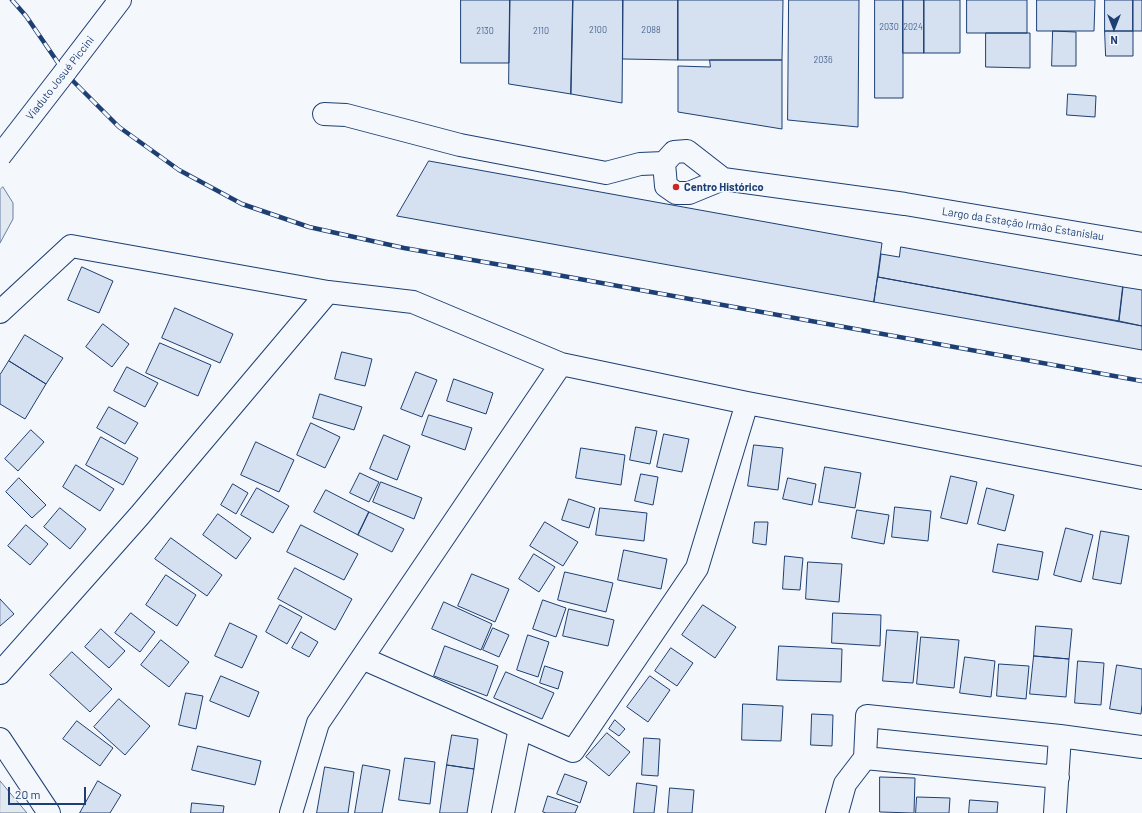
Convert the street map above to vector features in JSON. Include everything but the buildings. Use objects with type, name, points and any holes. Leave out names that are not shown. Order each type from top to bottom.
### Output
[{"type":"street","name":"Viaduto Josué Piccini","points":[[0,156],[120,0]]},
{"type":"street","points":[[324,114],[346,115],[460,145],[606,173],[640,164],[664,163],[674,152],[687,151],[723,179],[689,194],[676,193],[666,186],[664,163]]},
{"type":"street","name":"Largo da Estação Irmão Estanislau","points":[[723,179],[905,204],[1142,244]]},
{"type":"street","points":[[0,312],[72,246],[328,292],[413,302],[561,364],[747,403],[1142,478]]},
{"type":"street","points":[[0,672],[140,515],[328,292]]},
{"type":"street","points":[[291,813],[318,723],[561,364]]},
{"type":"street","points":[[362,658],[572,751],[697,568],[747,403]]},
{"type":"street","points":[[837,813],[845,784],[865,758],[867,716],[1060,736],[1142,747]]},
{"type":"street","points":[[503,813],[520,728]]},
{"type":"street","points":[[1055,813],[1060,736]]},
{"type":"street","points":[[0,739],[49,813]]},
{"type":"street","points":[[865,758],[1058,777]]},
{"type":"shaded area","points":[[3,187],[13,203],[13,219],[0,243],[0,190]]},
{"type":"shaded area","points":[[0,781],[27,813],[0,813]]},
{"type":"railway","points":[[12,0],[26,16],[65,73],[119,127],[179,170],[242,204],[309,227],[404,248],[1142,381]]},
{"type":"place","name":"Centro Histórico","points":[[676,187]]}]
